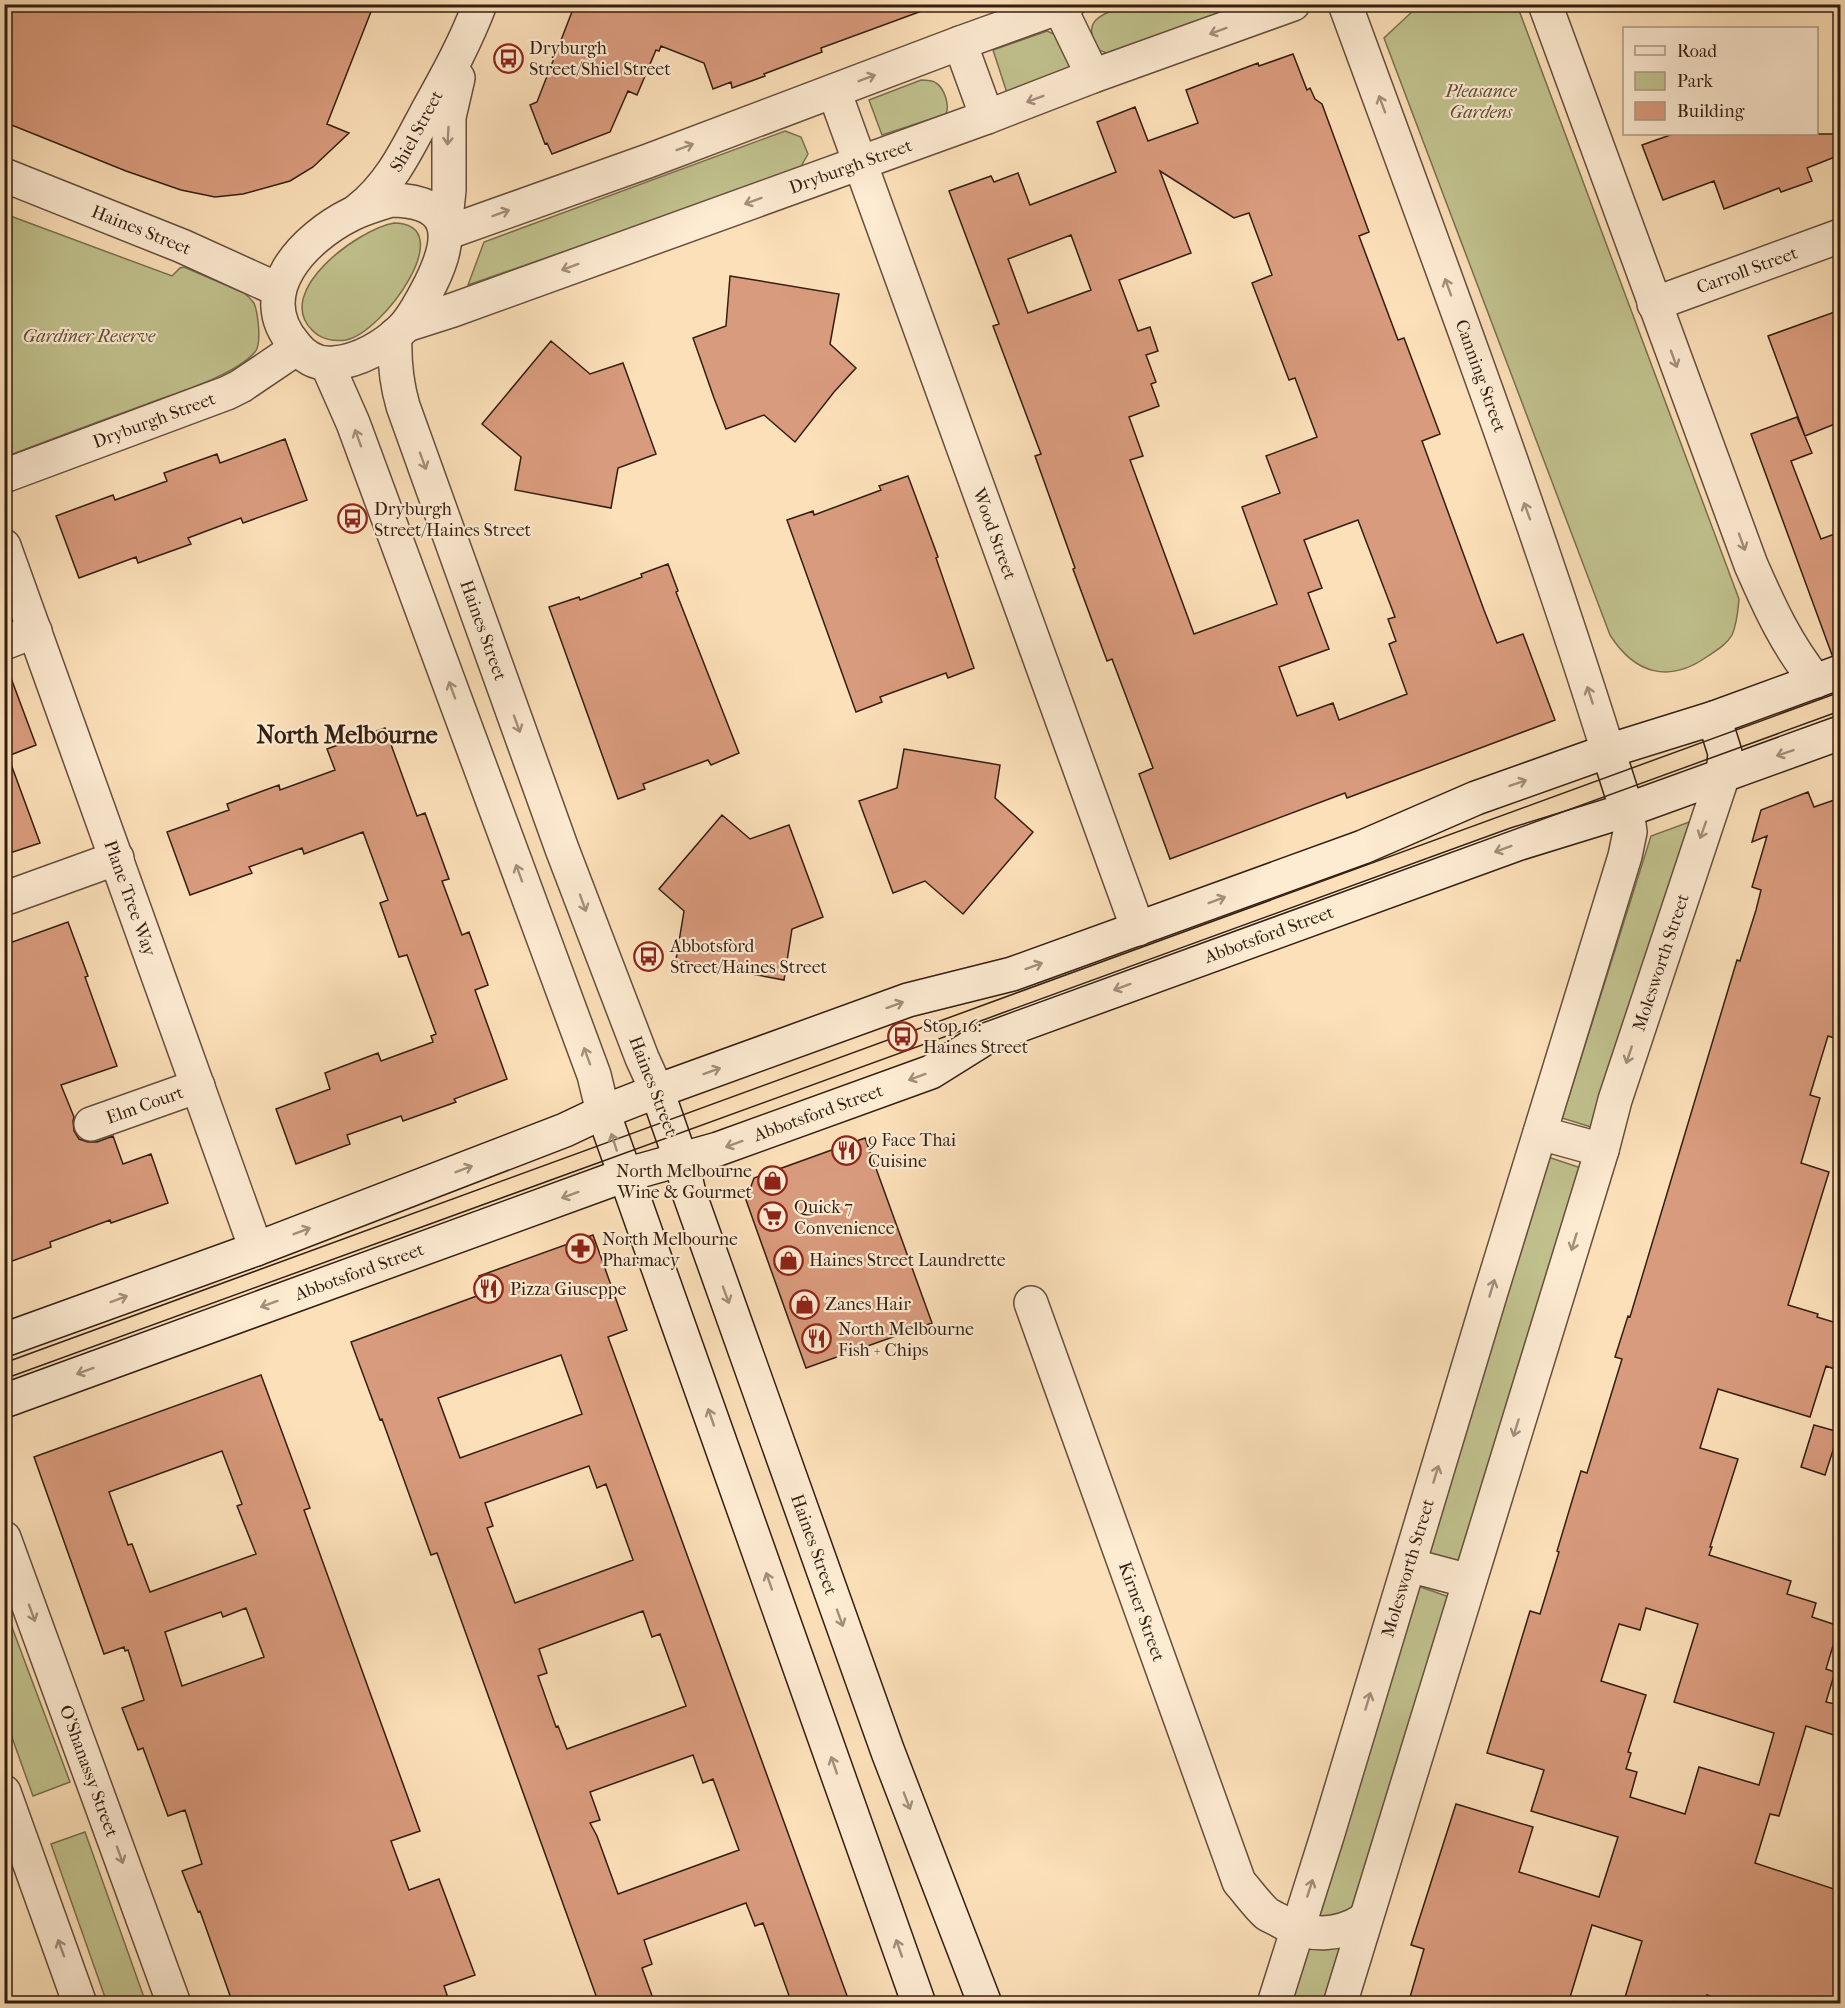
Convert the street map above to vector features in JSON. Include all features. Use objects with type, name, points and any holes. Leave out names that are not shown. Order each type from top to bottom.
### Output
[{"type":"street","name":"Shiel Street","points":[[352,214],[380,190],[400,161],[467,38],[480,4]]},
{"type":"street","name":"Dryburgh Street","points":[[401,330],[1293,4]]},
{"type":"street","name":"Canning Street","points":[[1345,4],[1543,555],[1608,751]]},
{"type":"street","points":[[4,1340],[256,1249],[565,1130],[657,1091],[908,1000],[1012,974],[1363,847],[1476,798],[1828,677],[1788,643],[1762,591],[1545,4]]},
{"type":"street","points":[[446,231],[648,161],[1064,6],[1094,76]]},
{"type":"street","name":"Shiel Street","points":[[446,231],[449,190],[449,117],[467,38]]},
{"type":"street","points":[[960,43],[987,117]]},
{"type":"street","name":"Wood Street","points":[[834,91],[1154,975]]},
{"type":"street","name":"Haines Street","points":[[4,176],[182,246],[279,290]]},
{"type":"street","points":[[391,200],[405,200],[430,209],[442,220],[446,231],[443,249],[433,278],[401,330],[382,345],[357,358],[327,364],[312,360],[290,340],[281,322],[279,290],[292,263],[305,249],[352,214],[391,200]]},
{"type":"street","name":"Carroll Street","points":[[1654,304],[1840,236]]},
{"type":"street","name":"Haines Street","points":[[401,330],[394,367],[403,406],[562,849],[642,1058],[657,1091],[681,1160],[689,1193],[864,1685],[985,2004]]},
{"type":"street","name":"Dryburgh Street","points":[[4,476],[227,393],[297,348]]},
{"type":"street","points":[[327,364],[353,423],[594,1075],[603,1112],[919,2004]]},
{"type":"street","name":"Plane Tree Way","points":[[4,546],[256,1249]]},
{"type":"street","points":[[4,643],[35,631]]},
{"type":"street","points":[[1714,718],[1725,753],[1723,775]]},
{"type":"street","name":"Abbotsford Street","points":[[4,1401],[625,1174],[718,1149],[931,1072],[987,1037],[1517,844],[1627,810],[1840,733]]},
{"type":"street","points":[[1608,751],[1627,810]]},
{"type":"street","name":"Molesworth Street","points":[[1340,2004],[1602,1150],[1615,1100],[1723,775]]},
{"type":"street","name":"Molesworth Street","points":[[1274,2004],[1625,856],[1630,832],[1627,810]]},
{"type":"street","points":[[9,897],[117,858]]},
{"type":"street","name":"Elm Court","points":[[91,1124],[198,1086]]},
{"type":"street","points":[[1540,1132],[1602,1150]]},
{"type":"street","name":"Kirner Street","points":[[1031,1303],[1239,1882],[1268,1914],[1296,1929]]},
{"type":"street","name":"O'Shanassy Street","points":[[4,1538],[174,2004]]},
{"type":"street","points":[[1409,1565],[1469,1581]]},
{"type":"street","points":[[4,1792],[80,2004]]},
{"type":"street","points":[[1296,1929],[1312,1933],[1331,1933],[1364,1920]]},
{"type":"green space","name":"Pleasance Gardens","points":[[1424,4],[1517,5],[1739,599],[1734,631],[1730,638],[1725,644],[1694,665],[1680,670],[1654,671],[1630,659],[1610,635],[1384,38],[1416,8]]},
{"type":"green space","points":[[1130,5],[1252,5],[1111,55],[1099,50],[1091,31],[1093,24],[1104,15]]},
{"type":"green space","points":[[1047,31],[1067,40],[1073,58],[1063,77],[1008,96],[993,50]]},
{"type":"green space","points":[[921,80],[933,81],[942,89],[947,102],[946,114],[882,135],[869,100]]},
{"type":"green space","points":[[785,131],[801,137],[808,154],[799,170],[468,285],[484,242]]},
{"type":"green space","name":"Gardiner Reserve","points":[[5,214],[172,276],[184,267],[244,293],[254,303],[257,314],[259,336],[255,352],[246,361],[220,376],[5,457]]},
{"type":"green space","points":[[394,223],[413,228],[420,241],[418,258],[396,300],[362,333],[337,341],[319,336],[312,330],[303,314],[303,298],[312,281],[325,264],[342,249],[379,228]]},
{"type":"green space","points":[[1692,821],[1591,1127],[1562,1118],[1651,836]]},
{"type":"green space","points":[[1548,1157],[1584,1169],[1460,1565],[1426,1554]]},
{"type":"green space","points":[[1415,1585],[1452,1598],[1329,2003],[1287,2004]]},
{"type":"green space","points":[[4,1606],[70,1782],[33,1796],[5,1718]]},
{"type":"green space","points":[[85,1832],[146,2003],[107,2003],[51,1844]]},
{"type":"building","points":[[4,4],[374,4],[327,124],[349,133],[313,167],[290,181],[243,194],[215,197],[181,190],[126,171],[4,122]]},
{"type":"building","points":[[575,4],[929,4],[930,8],[821,48],[822,52],[732,88],[731,82],[713,89],[704,63],[661,46],[659,51],[656,50],[637,95],[628,91],[610,132],[552,154],[547,143],[545,144],[530,105],[537,102]]},
{"type":"building","points":[[1293,54],[1307,90],[1310,88],[1315,99],[1322,104],[1369,232],[1359,236],[1398,340],[1404,338],[1440,434],[1422,441],[1484,610],[1497,643],[1523,634],[1555,720],[1347,798],[1345,793],[1170,859],[1139,774],[1153,768],[1112,659],[1107,661],[1073,569],[1075,568],[1035,456],[1041,454],[993,326],[999,324],[949,191],[991,176],[994,182],[1018,173],[1030,205],[1116,172],[1097,122],[1135,107],[1148,141],[1198,123],[1186,90],[1258,63],[1259,66]],"holes":[[[1160,171],[1234,218],[1249,213],[1272,275],[1252,283],[1289,380],[1295,378],[1317,437],[1266,456],[1280,493],[1242,507],[1277,604],[1194,634],[1130,460],[1143,456],[1129,417],[1159,406],[1151,384],[1156,382],[1146,355],[1158,351],[1150,327],[1138,331],[1119,280],[1191,253]],[[1071,235],[1091,290],[1028,313],[1008,259]],[[1358,520],[1395,617],[1388,619],[1396,641],[1389,644],[1407,694],[1339,720],[1333,703],[1297,716],[1279,667],[1329,649],[1308,593],[1322,588],[1304,540]]]},
{"type":"building","points":[[1840,134],[1840,155],[1807,168],[1812,181],[1781,192],[1779,188],[1724,209],[1714,181],[1663,200],[1642,145],[1670,135]]},
{"type":"building","points":[[730,276],[839,294],[830,344],[856,368],[795,442],[764,415],[726,429],[693,338],[726,326]]},
{"type":"building","points":[[1840,310],[1840,422],[1805,436],[1768,336]]},
{"type":"building","points":[[551,341],[590,374],[623,363],[656,454],[618,468],[611,508],[515,490],[521,457],[482,424]]},
{"type":"building","points":[[1797,417],[1812,453],[1791,461],[1821,539],[1840,532],[1840,654],[1832,655],[1751,434]]},
{"type":"building","points":[[285,439],[307,500],[243,523],[241,518],[188,538],[191,544],[138,563],[136,557],[79,578],[56,516],[113,495],[115,500],[167,481],[164,473],[217,454],[220,463]]},
{"type":"building","points":[[908,476],[938,557],[936,558],[974,668],[948,678],[946,673],[880,697],[882,702],[856,712],[787,520],[813,511],[814,515],[881,490],[879,486]]},
{"type":"building","points":[[668,564],[678,591],[676,592],[739,753],[711,765],[708,760],[643,784],[645,789],[618,799],[549,607],[579,597],[580,600],[642,577],[641,574]]},
{"type":"building","points":[[4,670],[8,670],[36,745],[8,756],[40,843],[4,855]]},
{"type":"building","points":[[385,728],[417,816],[425,813],[449,879],[442,881],[462,935],[469,932],[488,985],[475,990],[507,1079],[454,1099],[456,1102],[403,1121],[401,1116],[347,1135],[350,1144],[296,1164],[276,1109],[330,1089],[325,1073],[378,1053],[381,1061],[433,1042],[431,1036],[436,1034],[407,955],[399,957],[380,903],[388,900],[363,832],[304,854],[302,848],[249,867],[252,873],[190,895],[167,832],[229,810],[227,804],[279,785],[280,790],[335,770],[327,749]]},
{"type":"building","points":[[904,749],[1000,765],[995,798],[1033,832],[963,914],[925,881],[893,893],[859,801],[897,788]]},
{"type":"building","points":[[1808,792],[1814,807],[1840,798],[1840,1040],[1828,1036],[1810,1095],[1820,1098],[1801,1163],[1829,1172],[1788,1305],[1818,1314],[1817,1317],[1840,1324],[1840,1371],[1826,1366],[1810,1417],[1718,1389],[1700,1448],[1738,1459],[1709,1555],[1791,1581],[1787,1594],[1816,1603],[1812,1617],[1839,1626],[1826,1669],[1835,1672],[1826,1702],[1840,1705],[1840,1737],[1806,1726],[1779,1816],[1770,1814],[1755,1863],[1840,1891],[1840,2004],[1733,2004],[1707,1995],[1704,2004],[1623,2004],[1642,1941],[1592,1925],[1568,2004],[1408,2004],[1424,1949],[1411,1945],[1456,1804],[1533,1827],[1519,1872],[1599,1897],[1618,1837],[1531,1811],[1544,1770],[1487,1753],[1530,1611],[1540,1614],[1581,1471],[1587,1473],[1622,1359],[1615,1357],[1628,1316],[1630,1317],[1737,960],[1740,961],[1756,910],[1761,890],[1752,887],[1767,836],[1752,842],[1761,810]],"holes":[[[1646,1608],[1698,1624],[1674,1702],[1774,1733],[1759,1785],[1699,1767],[1685,1814],[1630,1797],[1637,1772],[1626,1769],[1631,1753],[1628,1752],[1646,1695],[1601,1681],[1619,1624],[1640,1630]]]},
{"type":"building","points":[[722,815],[750,839],[789,825],[823,917],[792,929],[784,980],[676,960],[684,911],[659,889]]},
{"type":"building","points":[[68,922],[117,1066],[61,1085],[74,1117],[74,1131],[79,1139],[88,1142],[97,1142],[113,1136],[123,1164],[151,1154],[168,1203],[111,1223],[110,1220],[50,1242],[51,1247],[4,1264],[4,945]]},
{"type":"building","points":[[865,1138],[932,1323],[806,1368],[746,1200],[754,1178]]},
{"type":"building","points":[[593,1235],[627,1330],[608,1337],[850,2004],[792,2004],[763,1923],[755,1926],[746,1903],[644,1940],[652,1964],[642,1968],[655,2004],[599,2004],[437,1553],[431,1555],[382,1419],[380,1420],[351,1342],[485,1293],[479,1276]],"holes":[[[561,1355],[582,1414],[460,1458],[438,1398]],[[589,1466],[597,1488],[606,1484],[633,1560],[515,1603],[487,1528],[493,1526],[485,1503]],[[643,1611],[652,1637],[660,1634],[686,1706],[567,1749],[558,1726],[556,1727],[538,1676],[547,1673],[539,1649]],[[693,1755],[703,1783],[713,1779],[739,1850],[618,1894],[590,1823],[600,1820],[590,1792]]]},
{"type":"building","points":[[261,1375],[310,1508],[304,1510],[420,1831],[391,1841],[409,1890],[439,1879],[475,1975],[444,1986],[450,2004],[233,2004],[200,1911],[198,1912],[182,1871],[202,1864],[185,1810],[168,1816],[143,1748],[138,1750],[122,1708],[144,1700],[128,1650],[125,1651],[124,1647],[104,1654],[34,1457]],"holes":[[[222,1451],[242,1504],[237,1506],[256,1554],[150,1592],[132,1544],[128,1545],[109,1492]],[[246,1608],[264,1657],[182,1686],[165,1632],[221,1612],[223,1617]]]},
{"type":"building","points":[[1814,1425],[1839,1432],[1825,1475],[1801,1467]]},
{"type":"tram line","points":[[4,1363],[1840,692]]},
{"type":"tram line","points":[[4,1379],[1840,711]]},
{"type":"place","name":"Dryburgh Street/Shiel Street","points":[[508,58]]},
{"type":"place","name":"Dryburgh Street/Haines Street","points":[[353,519]]},
{"type":"place","name":"Abbotsford Street/Haines Street","points":[[649,956]]},
{"type":"place","name":"Stop 16: Haines Street","points":[[902,1036]]},
{"type":"place","name":"9 Face Thai Cuisine","points":[[847,1150]]},
{"type":"place","name":"North Melbourne Wine & Gourmet","points":[[773,1181]]},
{"type":"place","name":"Quick 7 Convenience","points":[[773,1217]]},
{"type":"place","name":"North Melbourne Pharmacy","points":[[581,1249]]},
{"type":"place","name":"Haines Street Laundrette","points":[[788,1260]]},
{"type":"place","name":"Pizza Giuseppe","points":[[489,1289]]},
{"type":"place","name":"Zanes Hair","points":[[804,1304]]},
{"type":"place","name":"North Melbourne Fish + Chips","points":[[817,1339]]},
{"type":"district","name":"North Melbourne","points":[[347,735]]}]
